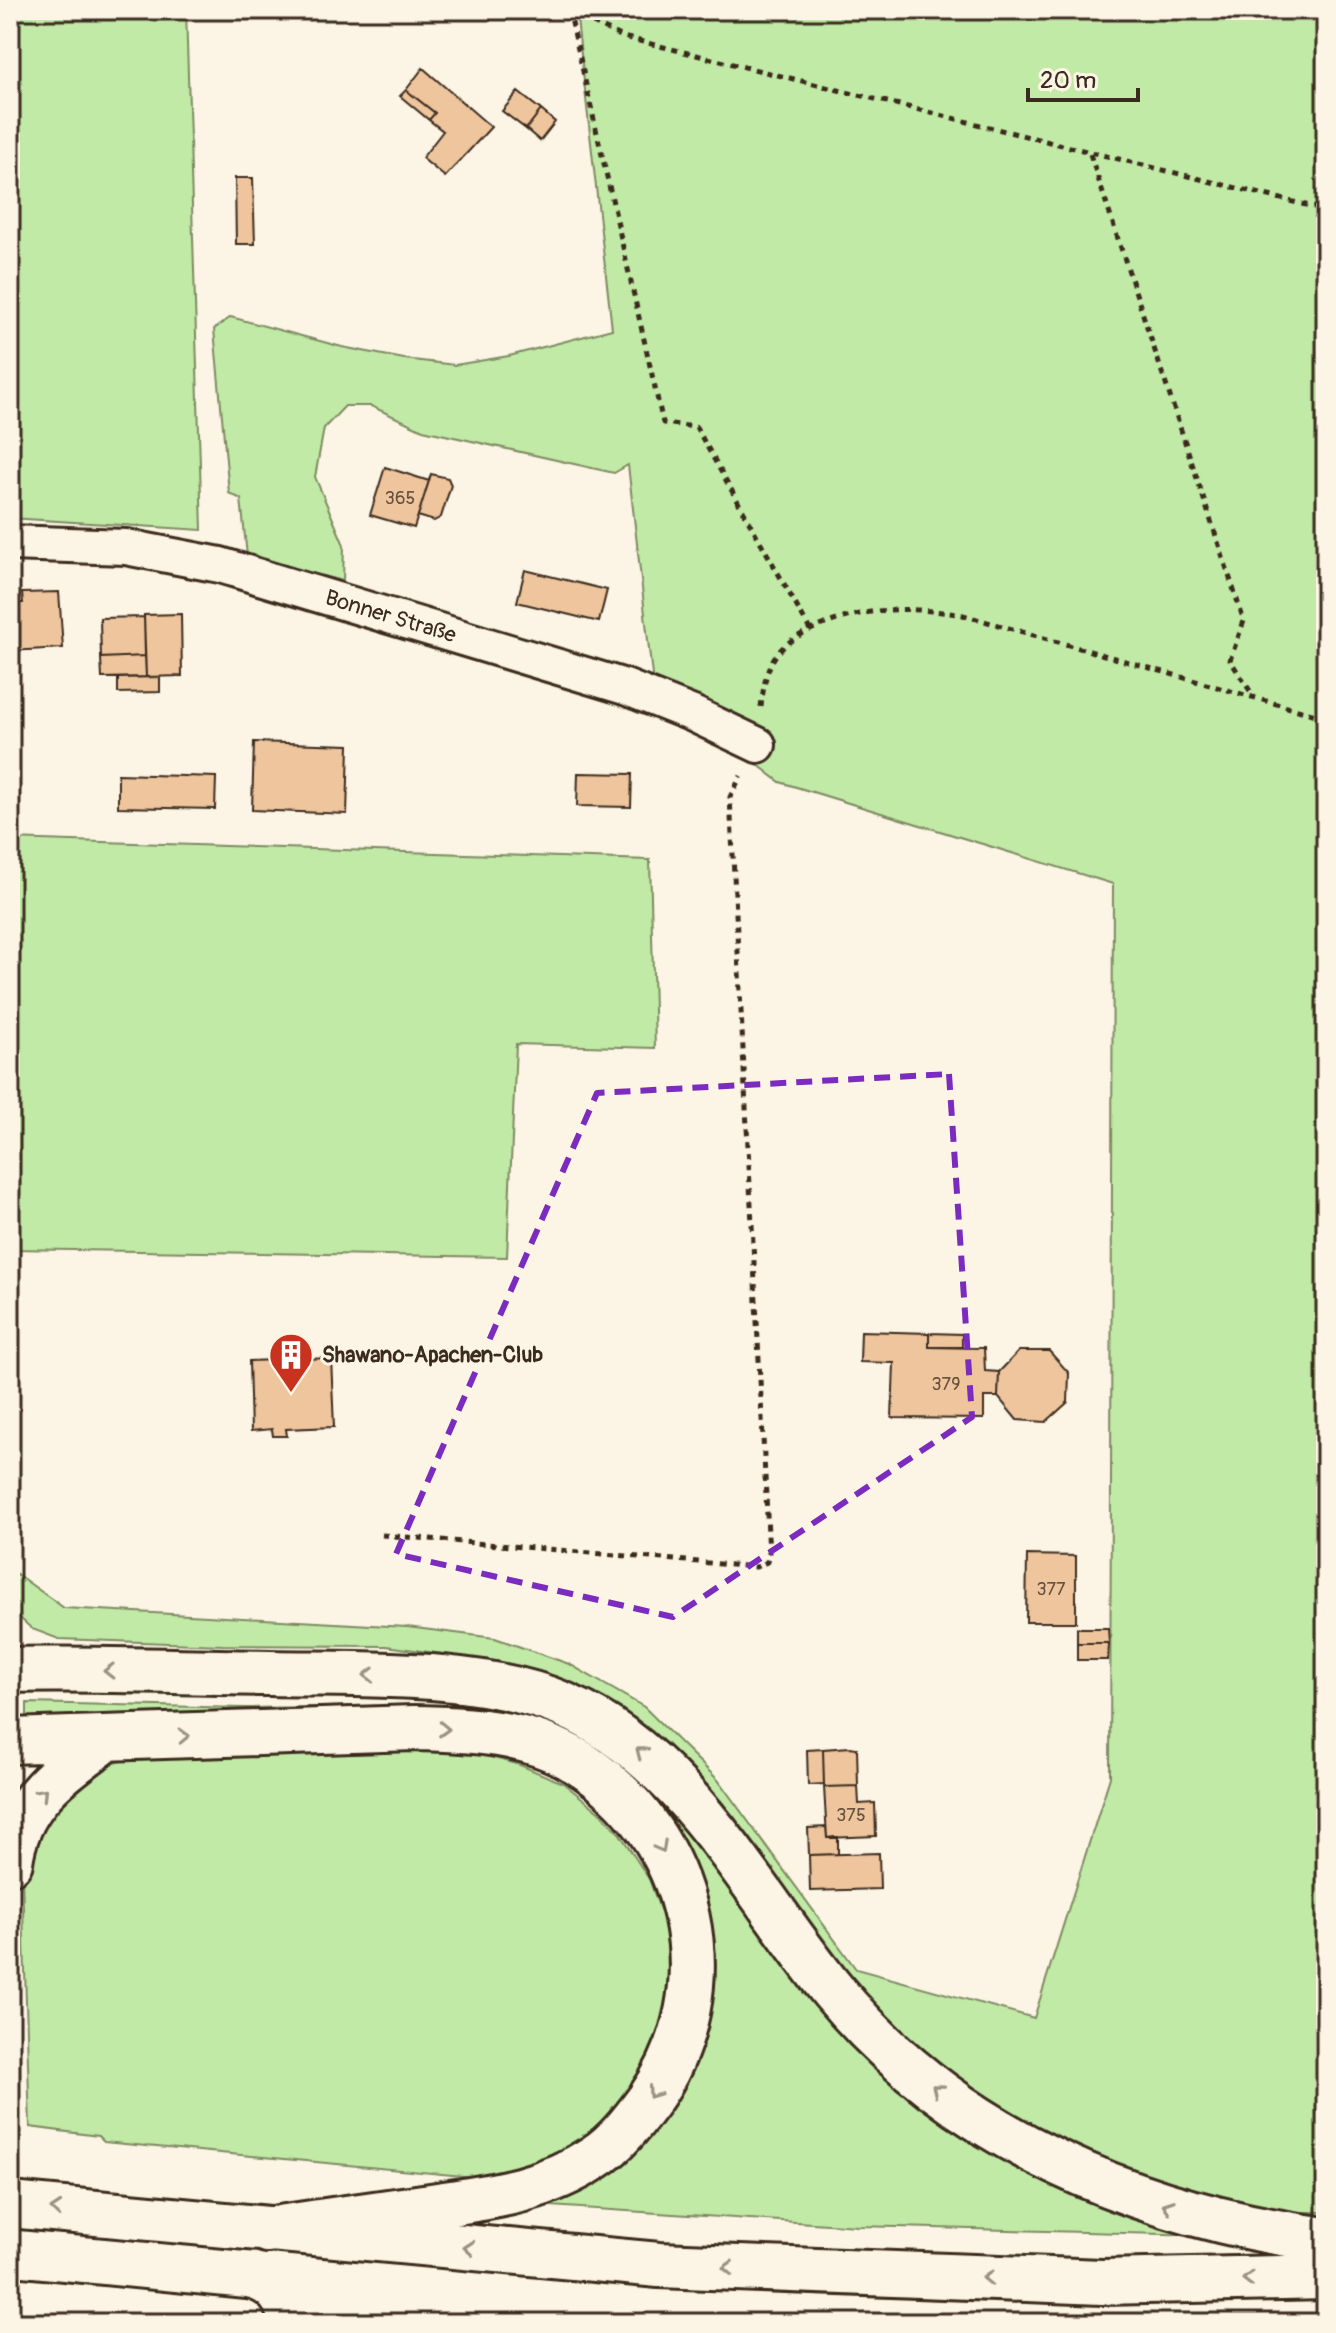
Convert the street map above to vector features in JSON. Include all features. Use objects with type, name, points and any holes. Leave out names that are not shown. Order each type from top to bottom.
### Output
[{"type":"highway","points":[[10,1670],[407,1675],[502,1687],[563,1705],[611,1730],[656,1765],[694,1806],[835,1993],[888,2048],[944,2096],[1013,2141],[1098,2182],[1179,2210],[1274,2233],[1326,2240]]},
{"type":"highway","points":[[10,1741],[414,1728],[476,1730],[530,1741],[577,1761],[625,1798],[657,1838],[678,1878],[689,1929],[692,1983],[683,2035],[661,2083],[633,2122],[598,2155],[567,2174],[520,2192],[267,2230]]},
{"type":"highway","points":[[10,1862],[13,1841],[34,1799],[106,1739]]},
{"type":"highway","points":[[10,2205],[659,2265],[1102,2282],[1326,2277]]},
{"type":"highway","points":[[10,2300],[243,2323]]},
{"type":"street","name":"Bonner Straße","points":[[10,543],[126,547],[220,565],[625,687],[693,714],[758,745]]},
{"type":"path","points":[[570,12],[623,37],[1326,210]]},
{"type":"path","points":[[570,12],[663,423],[696,427],[810,630]]},
{"type":"path","points":[[1089,153],[1244,621],[1230,660],[1255,698]]},
{"type":"path","points":[[382,1535],[756,1567],[767,1562],[730,797],[758,745],[762,696],[775,656],[792,640],[849,614],[886,608],[925,609],[963,615],[1326,718]]},
{"type":"highlighted area","points":[[949,1074],[972,1417],[673,1617],[396,1554],[597,1093]]},
{"type":"green space","points":[[10,10],[186,10],[202,530],[10,518]]},
{"type":"green space","points":[[576,10],[1326,10],[1326,2212],[1267,2212],[1081,2156],[955,2079],[878,2014],[763,1868],[504,1668],[450,1655],[386,1646],[223,1645],[59,1639],[32,1629],[10,1609],[10,1541],[11,1570],[64,1608],[407,1627],[495,1638],[569,1664],[644,1707],[718,1780],[856,1969],[1034,2018],[1110,1777],[1113,884],[780,782],[653,684],[628,465],[614,473],[423,430],[371,406],[345,406],[324,428],[315,477],[344,545],[343,581],[247,556],[241,499],[229,493],[214,329],[231,317],[342,347],[455,365],[509,356],[612,329]]},
{"type":"green space","points":[[10,839],[650,860],[655,1048],[516,1044],[507,1257],[10,1249]]},
{"type":"green space","points":[[27,1703],[244,1708],[454,1705],[517,1712],[577,1733],[664,1798],[818,1997],[1200,2235],[859,2226],[550,2206],[579,2190],[707,1978],[583,1753],[27,1726]]},
{"type":"green space","points":[[420,1750],[472,1752],[520,1765],[563,1783],[601,1813],[620,1834],[649,1879],[665,1923],[671,1987],[656,2057],[589,2142],[505,2180],[104,2142],[98,2136],[30,2127],[22,1877],[54,1802],[108,1765],[125,1760],[170,1756]]},
{"type":"building","points":[[423,68],[491,127],[445,177],[422,158],[443,131],[429,120],[435,113],[406,90]]},
{"type":"building","points":[[406,90],[435,113],[429,120],[400,96]]},
{"type":"building","points":[[518,92],[541,110],[526,129],[502,111]]},
{"type":"building","points":[[541,110],[555,122],[540,141],[526,129]]},
{"type":"building","points":[[235,178],[253,178],[255,244],[236,244]]},
{"type":"building","points":[[385,467],[429,481],[414,528],[370,515]]},
{"type":"building","points":[[431,474],[448,478],[451,485],[441,517],[434,521],[418,516]]},
{"type":"building","points":[[525,570],[607,590],[599,622],[517,602]]},
{"type":"building","points":[[59,592],[63,648],[10,651],[10,603],[23,603],[22,593]]},
{"type":"building","points":[[181,614],[182,676],[146,677],[144,615]]},
{"type":"building","points":[[144,617],[145,656],[101,658],[100,618]]},
{"type":"building","points":[[145,656],[146,677],[102,678],[101,658]]},
{"type":"building","points":[[160,677],[160,692],[118,693],[118,678]]},
{"type":"building","points":[[254,742],[349,745],[347,814],[252,810]]},
{"type":"building","points":[[578,773],[632,774],[631,807],[577,806]]},
{"type":"building","points":[[118,774],[216,777],[215,809],[118,807]]},
{"type":"building","points":[[861,1331],[929,1333],[929,1347],[984,1348],[985,1371],[999,1372],[998,1397],[984,1397],[984,1419],[892,1418],[894,1363],[860,1362]]},
{"type":"building","points":[[929,1333],[962,1334],[962,1347],[929,1347]]},
{"type":"building","points":[[1019,1351],[1049,1351],[1069,1373],[1068,1402],[1046,1422],[1017,1420],[998,1397],[999,1372]]},
{"type":"building","name":"Shawano-Apachen-Club","points":[[331,1358],[334,1427],[286,1429],[287,1436],[273,1436],[272,1429],[251,1431],[249,1361]]},
{"type":"building","points":[[1027,1555],[1076,1556],[1076,1622],[1026,1622]]},
{"type":"building","points":[[1077,1628],[1108,1628],[1109,1643],[1077,1643]]},
{"type":"building","points":[[1077,1643],[1109,1643],[1108,1660],[1077,1660]]},
{"type":"building","points":[[857,1748],[858,1786],[824,1787],[823,1749]]},
{"type":"building","points":[[823,1749],[824,1784],[808,1785],[807,1750]]},
{"type":"building","points":[[858,1786],[859,1804],[875,1803],[876,1836],[827,1838],[824,1787]]},
{"type":"building","points":[[826,1827],[827,1838],[838,1837],[838,1854],[809,1855],[808,1828]]},
{"type":"building","points":[[879,1853],[880,1889],[810,1891],[809,1855]]},
{"type":"place","name":"Shawano-Apachen-Club","points":[[291,1394]]}]
